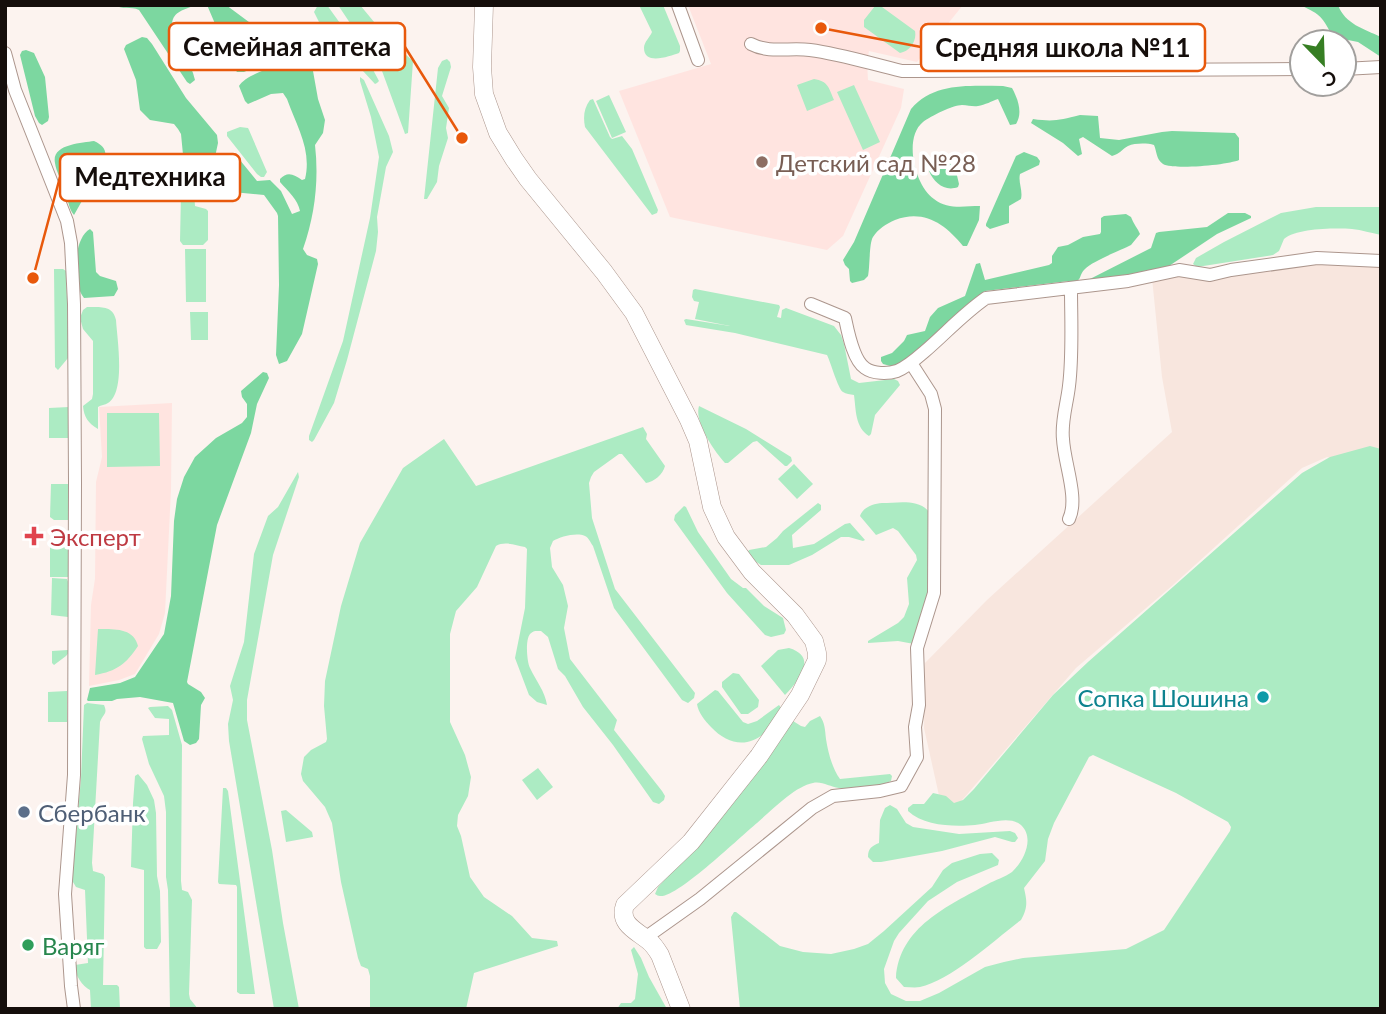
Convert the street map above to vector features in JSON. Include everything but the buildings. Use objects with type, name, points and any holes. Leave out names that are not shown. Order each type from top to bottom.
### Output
[{"type":"main road","points":[[484,5],[484,94],[498,132],[528,179],[634,313],[689,420],[698,442],[712,507],[726,537],[752,572],[795,615],[814,641],[817,653],[817,660],[800,695],[758,756],[691,842],[625,905],[622,913],[625,921],[653,945],[660,955],[681,1009]]},
{"type":"street","points":[[678,5],[698,60]]},
{"type":"street","points":[[751,44],[772,50],[808,49],[913,71],[1288,69]]},
{"type":"street","points":[[5,53],[20,103],[67,221],[71,243],[74,304],[74,775],[65,894],[74,1009]]},
{"type":"street","points":[[1358,68],[1381,67]]},
{"type":"street","points":[[811,304],[845,318],[856,356],[864,368],[882,373],[897,371],[911,363],[986,298],[1128,281],[1179,270],[1210,275],[1317,257],[1381,261]]},
{"type":"street","points":[[1069,519],[1073,499],[1062,426],[1069,385],[1071,288]]},
{"type":"street","points":[[645,939],[716,887],[812,808],[833,796],[897,788],[901,786],[917,757],[917,648],[934,593],[935,409],[932,394],[911,363]]},
{"type":"shaded area","name":"Детский сад №28","points":[[688,5],[963,5],[917,62],[869,51],[868,80],[904,89],[901,108],[843,236],[827,250],[670,217],[619,91],[711,64]]},
{"type":"shaded area","points":[[1320,253],[1381,261],[1381,471],[1327,457],[1302,468],[1173,585],[1076,668],[957,806],[940,800],[924,728],[925,663],[987,600],[1172,432],[1162,377],[1152,278]]},
{"type":"shaded area","points":[[172,403],[165,613],[159,634],[135,674],[89,686],[91,605],[95,579],[96,482],[102,457],[99,407]]},
{"type":"green space","points":[[114,5],[195,5],[177,14],[172,24],[195,80],[190,84],[187,82],[139,10]]},
{"type":"green space","points":[[207,5],[226,5],[269,37],[283,44],[287,50],[283,55],[244,72],[237,72]]},
{"type":"green space","points":[[318,5],[327,5],[368,61],[379,81],[377,83],[375,84],[350,57],[330,44],[314,12]]},
{"type":"green space","points":[[338,5],[360,5],[389,40],[413,61],[408,133],[405,134],[382,71]]},
{"type":"green space","points":[[639,5],[663,5],[680,46],[679,53],[658,58],[645,54],[644,46],[652,32]]},
{"type":"green space","points":[[1300,5],[1338,5],[1350,21],[1381,37],[1381,57],[1358,42],[1358,28],[1328,28],[1321,17]]},
{"type":"green space","points":[[875,6],[882,7],[915,31],[914,42],[910,48],[900,53],[864,27],[864,20]]},
{"type":"green space","points":[[142,37],[152,44],[186,98],[217,135],[215,157],[200,161],[191,171],[186,170],[184,165],[181,134],[174,124],[150,120],[140,110],[136,80],[124,49],[126,45]]},
{"type":"green space","points":[[26,50],[34,53],[45,77],[49,117],[42,125],[35,116],[20,55]]},
{"type":"green space","points":[[447,59],[451,67],[442,96],[449,108],[446,128],[448,138],[437,182],[427,199],[424,199],[438,68],[442,61]]},
{"type":"green space","points":[[297,60],[305,62],[313,71],[325,120],[323,133],[315,145],[315,197],[303,249],[307,255],[317,259],[318,264],[302,334],[287,361],[279,364],[276,355],[278,216],[264,195],[222,191],[221,174],[223,165],[235,154],[257,181],[270,180],[281,191],[292,214],[300,211],[295,199],[280,182],[283,176],[288,174],[305,179],[307,168],[305,148],[287,99],[283,93],[271,94],[248,104],[239,86],[257,73]]},
{"type":"green space","points":[[360,77],[364,80],[389,136],[393,152],[386,167],[377,217],[376,251],[347,360],[334,403],[312,442],[309,436],[343,341],[370,218],[379,157]]},
{"type":"green space","points":[[814,79],[825,83],[834,100],[807,111],[797,85]]},
{"type":"green space","points":[[854,85],[880,142],[863,150],[837,92]]},
{"type":"green space","points":[[953,87],[1012,88],[1018,101],[1019,115],[1016,124],[1010,125],[998,99],[981,105],[958,105],[942,111],[923,122],[914,139],[914,162],[927,193],[945,205],[980,206],[979,220],[967,246],[963,246],[941,225],[925,218],[915,216],[895,220],[882,227],[873,237],[868,276],[852,283],[849,269],[843,260],[854,242],[911,109],[930,94]]},
{"type":"green space","points":[[609,95],[626,132],[612,138],[596,101]]},
{"type":"green space","points":[[593,99],[610,137],[612,139],[622,136],[632,149],[657,213],[652,215],[585,127],[585,109]]},
{"type":"green space","points":[[1080,115],[1098,116],[1100,138],[1119,140],[1172,131],[1235,133],[1239,138],[1239,160],[1201,166],[1169,166],[1159,160],[1154,145],[1131,145],[1112,156],[1083,137],[1079,139],[1082,154],[1078,156],[1031,123],[1033,119],[1057,120]]},
{"type":"green space","points":[[240,127],[249,130],[267,172],[264,177],[257,174],[227,136],[227,132]]},
{"type":"green space","points":[[94,141],[104,148],[105,160],[74,215],[57,170],[55,157],[62,148]]},
{"type":"green space","points":[[1024,152],[1037,157],[1039,165],[1020,174],[1021,199],[1009,206],[1009,223],[990,229],[986,224],[1016,156]]},
{"type":"green space","points":[[949,163],[955,167],[958,187],[940,185],[929,171],[932,167]]},
{"type":"green space","points":[[183,191],[194,191],[195,206],[208,211],[208,240],[203,245],[183,245],[180,241]]},
{"type":"green space","points":[[1316,207],[1381,207],[1381,235],[1352,229],[1307,231],[1284,239],[1279,251],[1273,255],[1197,267],[1193,264],[1196,258],[1281,213]]},
{"type":"green space","points":[[1228,213],[1245,213],[1251,218],[1217,234],[1163,270],[1088,280],[1151,248],[1156,233],[1207,227]]},
{"type":"green space","points":[[1126,214],[1131,217],[1140,234],[1131,245],[1088,266],[1079,280],[985,291],[964,307],[909,361],[894,367],[881,361],[881,357],[892,353],[907,335],[925,331],[930,317],[938,308],[965,296],[976,264],[980,263],[985,280],[1049,265],[1058,247],[1083,237],[1100,234],[1101,218],[1104,216]]},
{"type":"green space","points":[[90,229],[93,232],[96,272],[116,281],[118,289],[114,296],[84,298],[77,283],[77,251],[84,234]]},
{"type":"green space","points":[[185,249],[206,249],[206,302],[186,302]]},
{"type":"green space","points":[[54,269],[66,271],[69,354],[58,370],[55,367]]},
{"type":"green space","points":[[695,289],[779,305],[777,317],[781,318],[782,310],[786,308],[834,326],[844,344],[851,379],[859,383],[894,379],[900,385],[875,415],[871,434],[869,436],[861,428],[854,395],[841,390],[827,355],[735,333],[686,325],[686,319],[730,326],[695,319],[699,302],[692,297]]},
{"type":"green space","points":[[87,307],[109,309],[116,320],[119,377],[114,397],[98,407],[98,429],[87,419],[83,406],[92,399],[93,394],[93,341],[83,329],[80,318]]},
{"type":"green space","points":[[190,312],[208,312],[208,340],[191,340]]},
{"type":"green space","points":[[263,372],[267,373],[269,378],[257,404],[251,433],[217,525],[187,682],[205,698],[201,705],[199,739],[190,745],[184,741],[173,703],[140,697],[112,701],[87,700],[90,688],[120,683],[135,677],[164,634],[171,596],[174,521],[184,477],[195,457],[216,438],[242,423],[247,417],[247,404],[241,391]]},
{"type":"green space","points":[[699,406],[746,429],[791,457],[792,461],[785,466],[757,441],[725,463],[702,428]]},
{"type":"green space","points":[[69,407],[69,438],[49,438],[49,408]]},
{"type":"green space","points":[[107,413],[159,413],[160,466],[107,467]]},
{"type":"green space","points":[[643,427],[647,434],[646,439],[665,466],[662,472],[646,483],[622,454],[619,454],[591,477],[589,483],[592,518],[615,589],[695,693],[694,698],[688,703],[682,700],[614,608],[588,538],[577,535],[564,537],[553,541],[550,548],[552,567],[563,585],[568,606],[564,628],[570,659],[617,720],[614,730],[662,791],[664,800],[659,804],[653,802],[583,707],[558,669],[548,637],[541,631],[530,634],[527,656],[547,705],[537,702],[529,695],[515,658],[525,608],[527,549],[510,544],[496,546],[477,587],[456,611],[450,634],[450,722],[465,755],[471,777],[468,796],[458,815],[457,826],[470,877],[484,897],[512,916],[532,938],[557,941],[558,946],[474,973],[466,1009],[370,1009],[370,976],[368,969],[361,966],[358,958],[341,882],[332,823],[325,807],[303,781],[301,774],[304,757],[327,739],[325,681],[341,606],[360,543],[403,468],[444,439],[476,486]]},
{"type":"green space","points":[[1370,446],[1381,449],[1381,1009],[740,1009],[731,917],[734,912],[780,946],[803,952],[831,954],[854,949],[868,944],[884,931],[932,887],[943,870],[952,863],[980,854],[992,853],[999,860],[998,865],[957,882],[928,901],[899,933],[884,969],[885,983],[891,994],[906,1001],[920,1001],[985,967],[1023,958],[1126,949],[1164,930],[1231,827],[1228,822],[1176,793],[1093,755],[1089,757],[1054,823],[1048,839],[1045,861],[1024,888],[1026,904],[1021,920],[945,977],[920,987],[904,987],[896,978],[899,960],[916,932],[942,910],[1012,872],[1024,856],[1027,843],[1025,830],[1016,822],[1005,820],[967,826],[940,824],[922,820],[908,811],[908,808],[913,804],[924,804],[933,793],[946,796],[954,803],[963,800],[1053,695],[1302,473],[1330,457]]},
{"type":"green space","points":[[794,464],[813,484],[797,499],[778,479]]},
{"type":"green space","points":[[298,472],[299,477],[273,555],[247,700],[247,720],[299,1009],[274,1009],[228,724],[233,700],[230,686],[244,642],[254,554],[268,516],[278,507]]},
{"type":"green space","points":[[51,484],[69,484],[69,520],[54,520],[50,517]]},
{"type":"green space","points":[[818,503],[821,510],[792,535],[793,548],[814,544],[850,523],[865,540],[841,537],[789,565],[761,565],[746,555],[749,550],[766,547]]},
{"type":"green space","points":[[882,503],[914,503],[930,513],[930,590],[914,644],[898,641],[868,643],[904,617],[909,604],[907,578],[917,560],[898,531],[893,528],[876,535],[860,516],[869,506]]},
{"type":"green space","points":[[684,506],[698,532],[731,579],[783,618],[786,630],[784,634],[771,637],[765,635],[727,593],[674,520]]},
{"type":"green space","points":[[50,547],[71,547],[71,577],[50,577]]},
{"type":"green space","points":[[52,578],[67,579],[70,587],[70,651],[54,665],[52,651],[68,650],[68,617],[51,615]]},
{"type":"green space","points":[[98,629],[128,633],[138,646],[120,666],[95,675]]},
{"type":"green space","points":[[789,648],[803,657],[804,663],[800,676],[785,695],[761,666],[778,650]]},
{"type":"green space","points":[[733,673],[739,674],[759,700],[758,707],[748,714],[741,714],[722,687],[722,682]]},
{"type":"green space","points":[[715,690],[743,722],[748,724],[757,721],[779,705],[782,709],[762,735],[740,743],[725,738],[702,716],[697,704]]},
{"type":"green space","points":[[67,691],[67,722],[48,722],[48,692]]},
{"type":"green space","points":[[84,705],[104,705],[105,710],[100,722],[92,863],[93,871],[105,877],[103,985],[119,987],[120,1009],[91,1009],[90,990],[79,979],[75,968],[75,965],[88,963],[85,890],[76,887],[73,882]]},
{"type":"green space","points":[[168,706],[172,710],[182,745],[181,881],[182,890],[188,892],[192,900],[189,994],[198,1009],[170,1009],[166,812],[164,796],[149,764],[142,739],[143,736],[169,735],[169,719],[155,718],[148,708]]},
{"type":"green space","points":[[820,716],[831,760],[840,779],[890,774],[891,781],[859,789],[820,783],[806,785],[784,800],[680,888],[660,896],[655,894],[658,887],[715,826],[769,747],[793,721],[805,727]]},
{"type":"green space","points":[[538,768],[553,787],[537,800],[522,780]]},
{"type":"green space","points":[[138,774],[154,800],[156,813],[161,942],[157,949],[144,947],[144,870],[131,867],[135,776]]},
{"type":"green space","points":[[223,788],[228,791],[255,994],[237,992],[237,887],[218,882]]},
{"type":"green space","points":[[890,805],[913,827],[959,834],[1010,831],[1018,838],[1012,842],[995,837],[942,851],[873,862],[868,857],[869,851],[879,843],[880,820],[885,808]]},
{"type":"green space","points":[[286,810],[312,832],[313,837],[286,842],[281,811]]},
{"type":"green space","points":[[634,947],[667,1009],[617,1009],[621,1003],[631,1003],[635,999],[638,974],[631,950]]},
{"type":"place","name":"Средняя школа №11","points":[[821,28]]},
{"type":"place","name":"Семейная аптека","points":[[462,138]]},
{"type":"place","name":"Детский сад №28","points":[[762,162]]},
{"type":"place","name":"Медтехника","points":[[33,278]]},
{"type":"place","name":"Эксперт","points":[[34,536]]},
{"type":"place","name":"Сопка Шошина","points":[[1263,697]]},
{"type":"place","name":"Сбербанк","points":[[24,812]]},
{"type":"place","name":"Варяг","points":[[28,945]]}]
